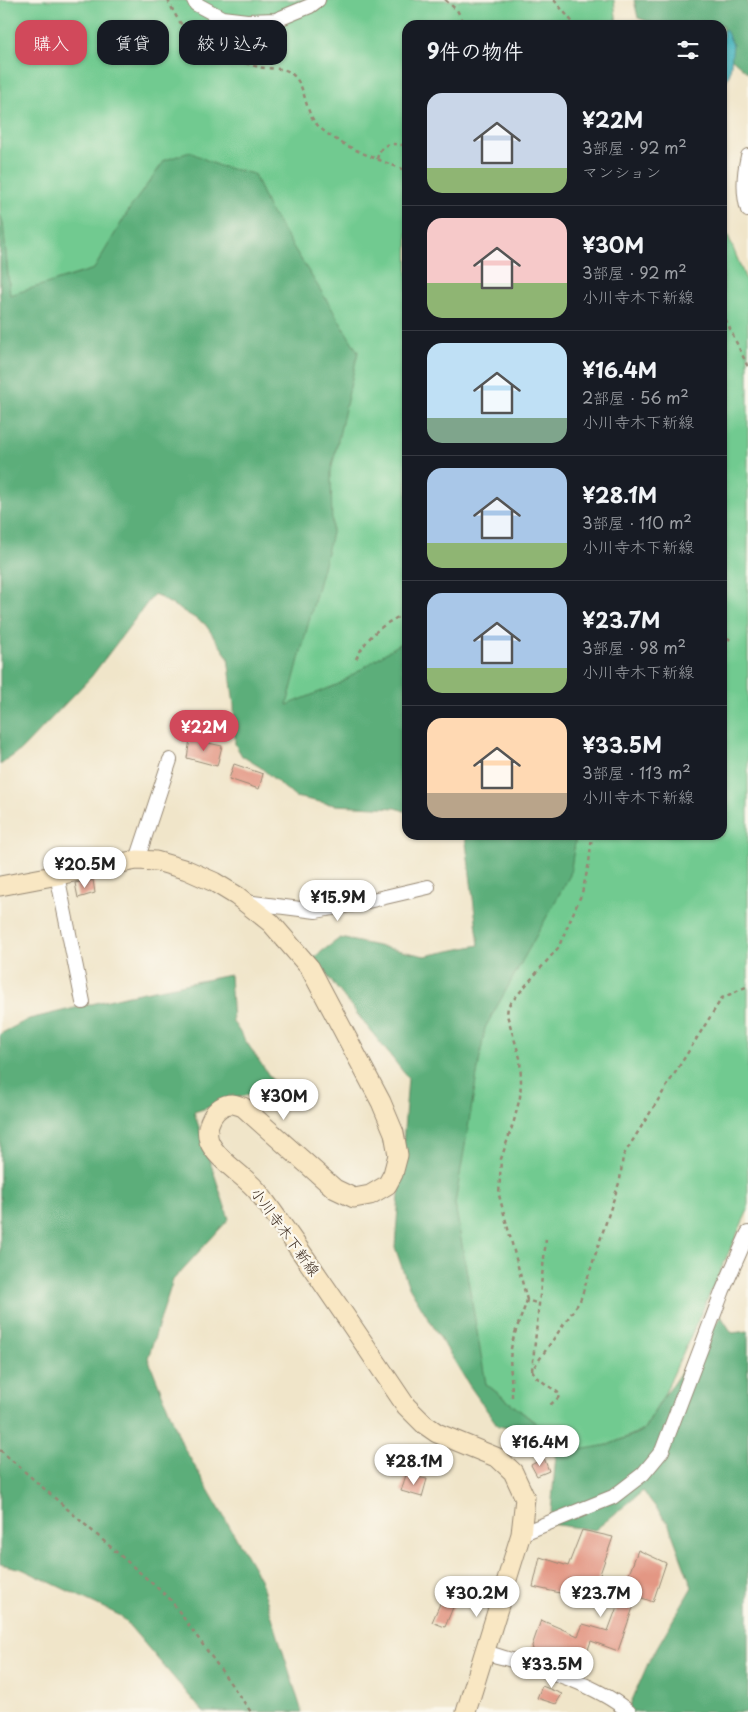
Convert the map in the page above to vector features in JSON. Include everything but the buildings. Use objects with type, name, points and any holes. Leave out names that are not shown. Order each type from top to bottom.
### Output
[{"type":"main road","name":"小川寺木下新線","points":[[0,886],[137,860],[156,861],[187,870],[214,882],[244,902],[271,923],[310,968],[381,1102],[394,1133],[398,1154],[393,1174],[387,1185],[370,1195],[354,1198],[335,1189],[243,1107],[232,1104],[221,1107],[211,1117],[208,1128],[209,1139],[215,1150],[257,1191],[406,1406],[424,1424],[437,1433],[498,1458],[513,1472],[525,1498],[521,1534],[466,1712]]},
{"type":"street","points":[[194,0],[196,4],[222,18],[247,22],[276,20],[310,6],[318,0]]},
{"type":"street","points":[[748,156],[745,199],[748,210]]},
{"type":"street","points":[[137,860],[170,760]]},
{"type":"street","points":[[57,875],[83,1002]]},
{"type":"street","points":[[244,902],[316,911],[428,887]]},
{"type":"street","points":[[521,1534],[613,1497],[643,1474],[662,1451],[723,1290],[748,1233]]},
{"type":"street","points":[[484,1652],[547,1671],[586,1687],[621,1705],[629,1712]]},
{"type":"path","points":[[168,0],[183,26],[196,40],[215,50],[260,68],[280,69],[291,72],[300,85],[314,121],[330,136],[377,159],[402,169]]},
{"type":"path","points":[[445,0],[457,10],[462,20]]},
{"type":"path","points":[[554,0],[571,20]]},
{"type":"path","points":[[377,159],[379,150],[385,146],[394,144],[402,145]]},
{"type":"path","points":[[727,323],[748,367]]},
{"type":"path","points":[[356,659],[362,646],[373,633],[386,623],[402,615]]},
{"type":"path","points":[[727,637],[730,640]]},
{"type":"path","points":[[512,1397],[510,1351],[516,1326],[523,1314],[527,1300],[499,1194],[501,1159],[514,1121],[520,1097],[521,1081],[520,1058],[507,1015],[508,1006],[558,948],[582,893],[589,863],[591,840]]},
{"type":"path","points":[[532,1370],[580,1301],[620,1180],[623,1156],[722,998],[748,986]]},
{"type":"path","points":[[546,1239],[532,1370],[536,1377],[560,1394],[549,1406]]},
{"type":"path","points":[[527,1300],[539,1304]]},
{"type":"path","points":[[0,1450],[170,1599],[250,1712]]},
{"type":"green space","points":[[0,0],[614,0],[616,20],[402,20],[402,677],[268,731],[91,310],[0,296]]},
{"type":"green space","points":[[634,0],[748,0],[748,73],[727,55],[727,20],[644,20],[638,18]]},
{"type":"green space","points":[[190,152],[219,166],[254,174],[268,207],[358,352],[331,471],[332,533],[287,705],[339,684],[402,643],[402,810],[396,808],[335,805],[295,797],[260,767],[242,756],[235,744],[234,705],[228,657],[205,624],[154,594],[91,677],[21,750],[0,765],[0,214],[3,222],[10,295],[94,269],[130,208],[165,160]]},
{"type":"green space","points":[[727,233],[748,285],[748,1210],[662,1399],[643,1430],[608,1445],[573,1452],[486,1384],[435,1170],[528,840],[727,840]]},
{"type":"green space","points":[[466,840],[575,840],[570,875],[485,1028],[455,1204],[486,1384],[552,1436],[498,1426],[469,1385],[408,1285],[395,1247],[408,1078],[313,958],[340,938],[425,956],[479,945]]},
{"type":"green space","points":[[230,975],[233,1022],[276,1086],[194,1112],[229,1219],[173,1280],[148,1358],[183,1446],[260,1579],[302,1712],[203,1712],[121,1616],[22,1569],[0,1564],[0,1034],[29,1019],[129,995]]},
{"type":"green space","points":[[721,1316],[732,1333],[748,1331],[748,1712],[627,1712],[649,1661],[692,1587],[668,1523],[643,1491],[595,1530],[550,1524],[556,1454],[608,1445],[643,1431],[662,1399]]},
{"type":"water","points":[[727,32],[733,45],[730,73],[727,79]]}]
